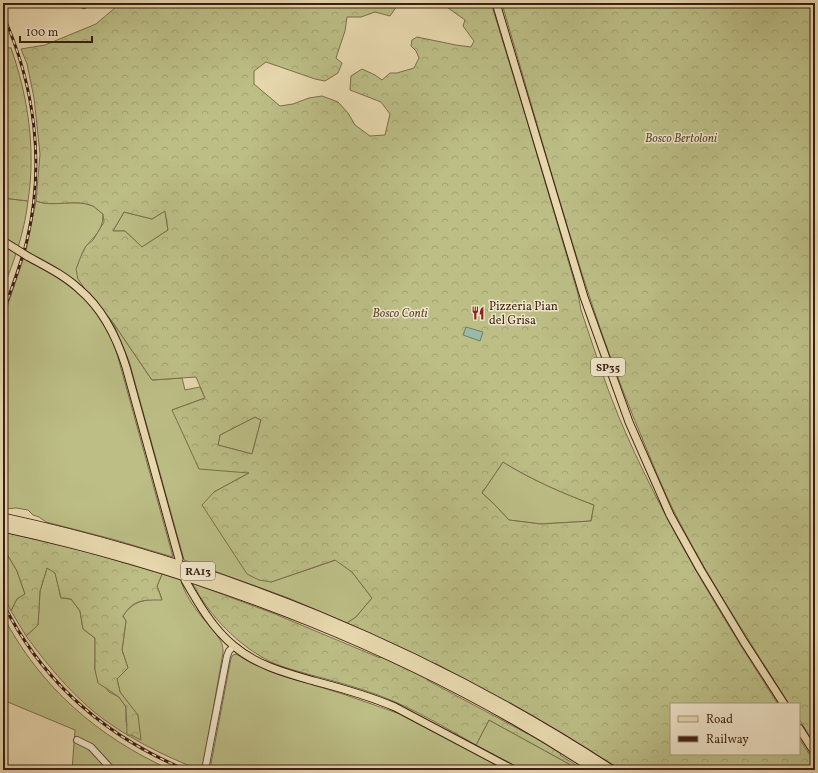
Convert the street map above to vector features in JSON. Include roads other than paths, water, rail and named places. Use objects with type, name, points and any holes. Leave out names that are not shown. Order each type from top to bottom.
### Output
[{"type":"highway","name":"RA13","points":[[3,518],[50,528],[188,568],[241,585],[293,605],[431,671],[464,692],[533,726],[566,746],[596,770]]},
{"type":"highway","name":"RA13","points":[[3,527],[89,547],[188,576],[291,613],[384,649]]},
{"type":"highway","points":[[566,746],[611,770]]},
{"type":"main road","name":"SP35","points":[[496,3],[584,297],[629,422],[670,515],[724,609],[783,703]]},
{"type":"main road","points":[[3,241],[66,279],[79,289],[103,316],[116,339],[126,367],[179,559]]},
{"type":"main road","points":[[185,580],[204,612],[220,632],[234,646],[254,659],[276,669],[378,700],[395,707],[514,770]]},
{"type":"main road","points":[[800,730],[815,753]]},
{"type":"street","points":[[206,770],[227,656],[229,651],[234,646]]},
{"type":"street","points":[[77,740],[91,748],[112,770]]},
{"type":"water","points":[[466,327],[483,332],[480,341],[463,335]]},
{"type":"railway","points":[[3,15],[23,69],[34,126],[36,154],[35,183],[27,240],[3,312]]},
{"type":"railway","points":[[3,603],[37,658],[57,682],[79,703],[103,723],[129,741],[186,770]]},
{"type":"place","name":"Pizzeria Pian del Grisa","points":[[478,313]]},
{"type":"park label","name":"Bosco Bertoloni","points":[[681,138]]},
{"type":"park label","name":"Bosco Conti","points":[[400,313]]}]
